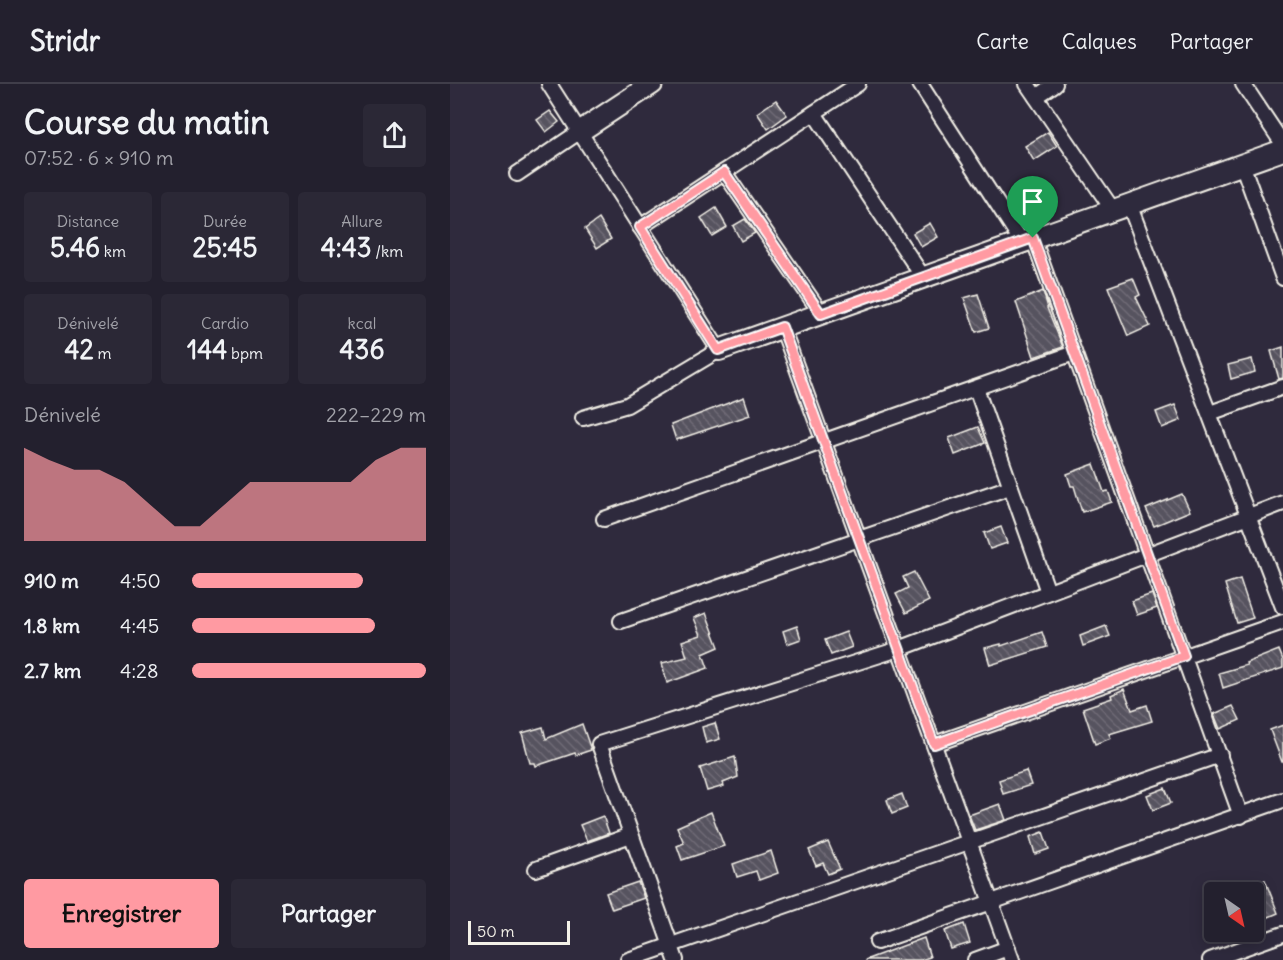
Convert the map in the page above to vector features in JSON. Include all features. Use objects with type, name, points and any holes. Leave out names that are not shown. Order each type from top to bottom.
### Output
[{"type":"street","points":[[549,84],[718,350]]},
{"type":"street","points":[[517,174],[652,84]]},
{"type":"street","points":[[640,227],[858,84]]},
{"type":"street","points":[[920,84],[1027,240],[1074,354],[1241,816]]},
{"type":"street","points":[[1028,84],[1121,207],[1210,413],[1283,607]]},
{"type":"street","points":[[1036,97],[1055,84]]},
{"type":"street","points":[[1243,84],[1283,144]]},
{"type":"street","points":[[814,113],[923,277]]},
{"type":"street","points":[[583,418],[627,405],[718,350],[1283,150]]},
{"type":"street","points":[[1242,164],[1279,255],[1283,278]]},
{"type":"street","points":[[724,172],[821,314]]},
{"type":"street","points":[[782,327],[1010,954],[975,960]]},
{"type":"street","points":[[604,519],[1074,354]]},
{"type":"street","points":[[1210,413],[1283,387]]},
{"type":"street","points":[[976,388],[1048,592]]},
{"type":"street","points":[[621,621],[1010,487]]},
{"type":"street","points":[[676,960],[599,744],[899,649],[1283,503]]},
{"type":"street","points":[[934,744],[1283,622]]},
{"type":"street","points":[[628,960],[1220,755]]},
{"type":"street","points":[[877,942],[1283,800]]},
{"type":"street","points":[[536,869],[631,835]]},
{"type":"street","points":[[1210,960],[1283,934]]},
{"type":"building","points":[[776,100],[787,115],[768,129],[757,113]]},
{"type":"building","points":[[550,111],[559,122],[546,132],[537,120]]},
{"type":"building","points":[[1048,132],[1057,146],[1034,161],[1025,146]]},
{"type":"building","points":[[716,208],[727,227],[712,236],[701,218]]},
{"type":"building","points":[[599,219],[611,239],[597,248],[585,229]]},
{"type":"building","points":[[745,219],[755,233],[741,241],[733,226]]},
{"type":"building","points":[[930,223],[938,237],[921,247],[913,233]]},
{"type":"building","points":[[1133,278],[1140,295],[1136,297],[1150,326],[1128,336],[1108,287]]},
{"type":"building","points":[[1043,291],[1047,308],[1063,347],[1034,357],[1016,302]]},
{"type":"building","points":[[978,294],[989,328],[976,332],[964,298]]},
{"type":"building","points":[[1283,347],[1283,378],[1279,379],[1271,351]]},
{"type":"building","points":[[1252,359],[1255,372],[1231,379],[1228,365]]},
{"type":"building","points":[[744,397],[750,415],[676,440],[671,425]]},
{"type":"building","points":[[1175,405],[1181,420],[1162,428],[1156,412]]},
{"type":"building","points":[[978,427],[985,443],[955,455],[949,438]]},
{"type":"building","points":[[1094,464],[1104,492],[1108,491],[1112,502],[1082,512],[1074,486],[1071,486],[1067,474]]},
{"type":"building","points":[[1182,494],[1190,511],[1154,526],[1146,509]]},
{"type":"building","points":[[1001,527],[1007,543],[990,549],[984,533]]},
{"type":"building","points":[[914,572],[929,601],[906,613],[896,594],[908,588],[903,577]]},
{"type":"building","points":[[1240,579],[1253,618],[1237,623],[1225,584]]},
{"type":"building","points":[[1152,594],[1157,608],[1137,615],[1132,601]]},
{"type":"building","points":[[706,613],[719,647],[703,654],[708,668],[667,683],[662,663],[687,657],[682,641],[701,635],[694,618]]},
{"type":"building","points":[[797,626],[801,639],[787,644],[783,631]]},
{"type":"building","points":[[1106,626],[1110,636],[1083,646],[1080,636]]},
{"type":"building","points":[[846,632],[852,647],[831,655],[825,640]]},
{"type":"building","points":[[1042,632],[1047,647],[990,665],[985,648],[1001,644],[1001,646]]},
{"type":"building","points":[[1279,650],[1283,668],[1223,688],[1219,673],[1247,665],[1246,663]]},
{"type":"building","points":[[1124,689],[1132,710],[1147,705],[1152,721],[1109,734],[1111,738],[1095,744],[1083,708],[1112,698],[1111,695]]},
{"type":"building","points":[[1233,706],[1240,720],[1220,729],[1214,714]]},
{"type":"building","points":[[715,723],[720,739],[706,743],[702,727]]},
{"type":"building","points":[[582,724],[591,750],[536,766],[535,763],[530,763],[522,733],[543,727],[546,739]]},
{"type":"building","points":[[1283,725],[1283,762],[1282,762],[1270,730]]},
{"type":"building","points":[[735,757],[738,777],[723,783],[724,786],[707,791],[700,768]]},
{"type":"building","points":[[1026,771],[1031,785],[1003,794],[999,780]]},
{"type":"building","points":[[1165,788],[1171,803],[1153,810],[1147,795]]},
{"type":"building","points":[[902,794],[907,808],[892,814],[887,800]]},
{"type":"building","points":[[1000,804],[1006,820],[975,830],[969,815]]},
{"type":"building","points":[[711,812],[724,846],[682,860],[677,846],[684,843],[677,827]]},
{"type":"building","points":[[603,816],[609,833],[587,841],[580,825]]},
{"type":"building","points":[[1043,832],[1049,849],[1035,854],[1030,837]]},
{"type":"building","points":[[828,842],[840,869],[828,874],[823,863],[816,866],[809,850]]},
{"type":"building","points":[[771,851],[778,873],[759,880],[756,871],[737,877],[733,864]]},
{"type":"building","points":[[1265,880],[1278,913],[1264,919],[1264,882],[1260,882]]},
{"type":"building","points":[[638,882],[644,898],[612,909],[606,893]]},
{"type":"building","points":[[964,924],[970,943],[951,949],[945,931]]},
{"type":"building","points":[[924,938],[930,957],[921,960],[865,960]]},
{"type":"route","points":[[724,172],[821,314],[1033,238],[1184,656],[934,744],[782,327],[718,350],[640,227],[724,172]]}]
